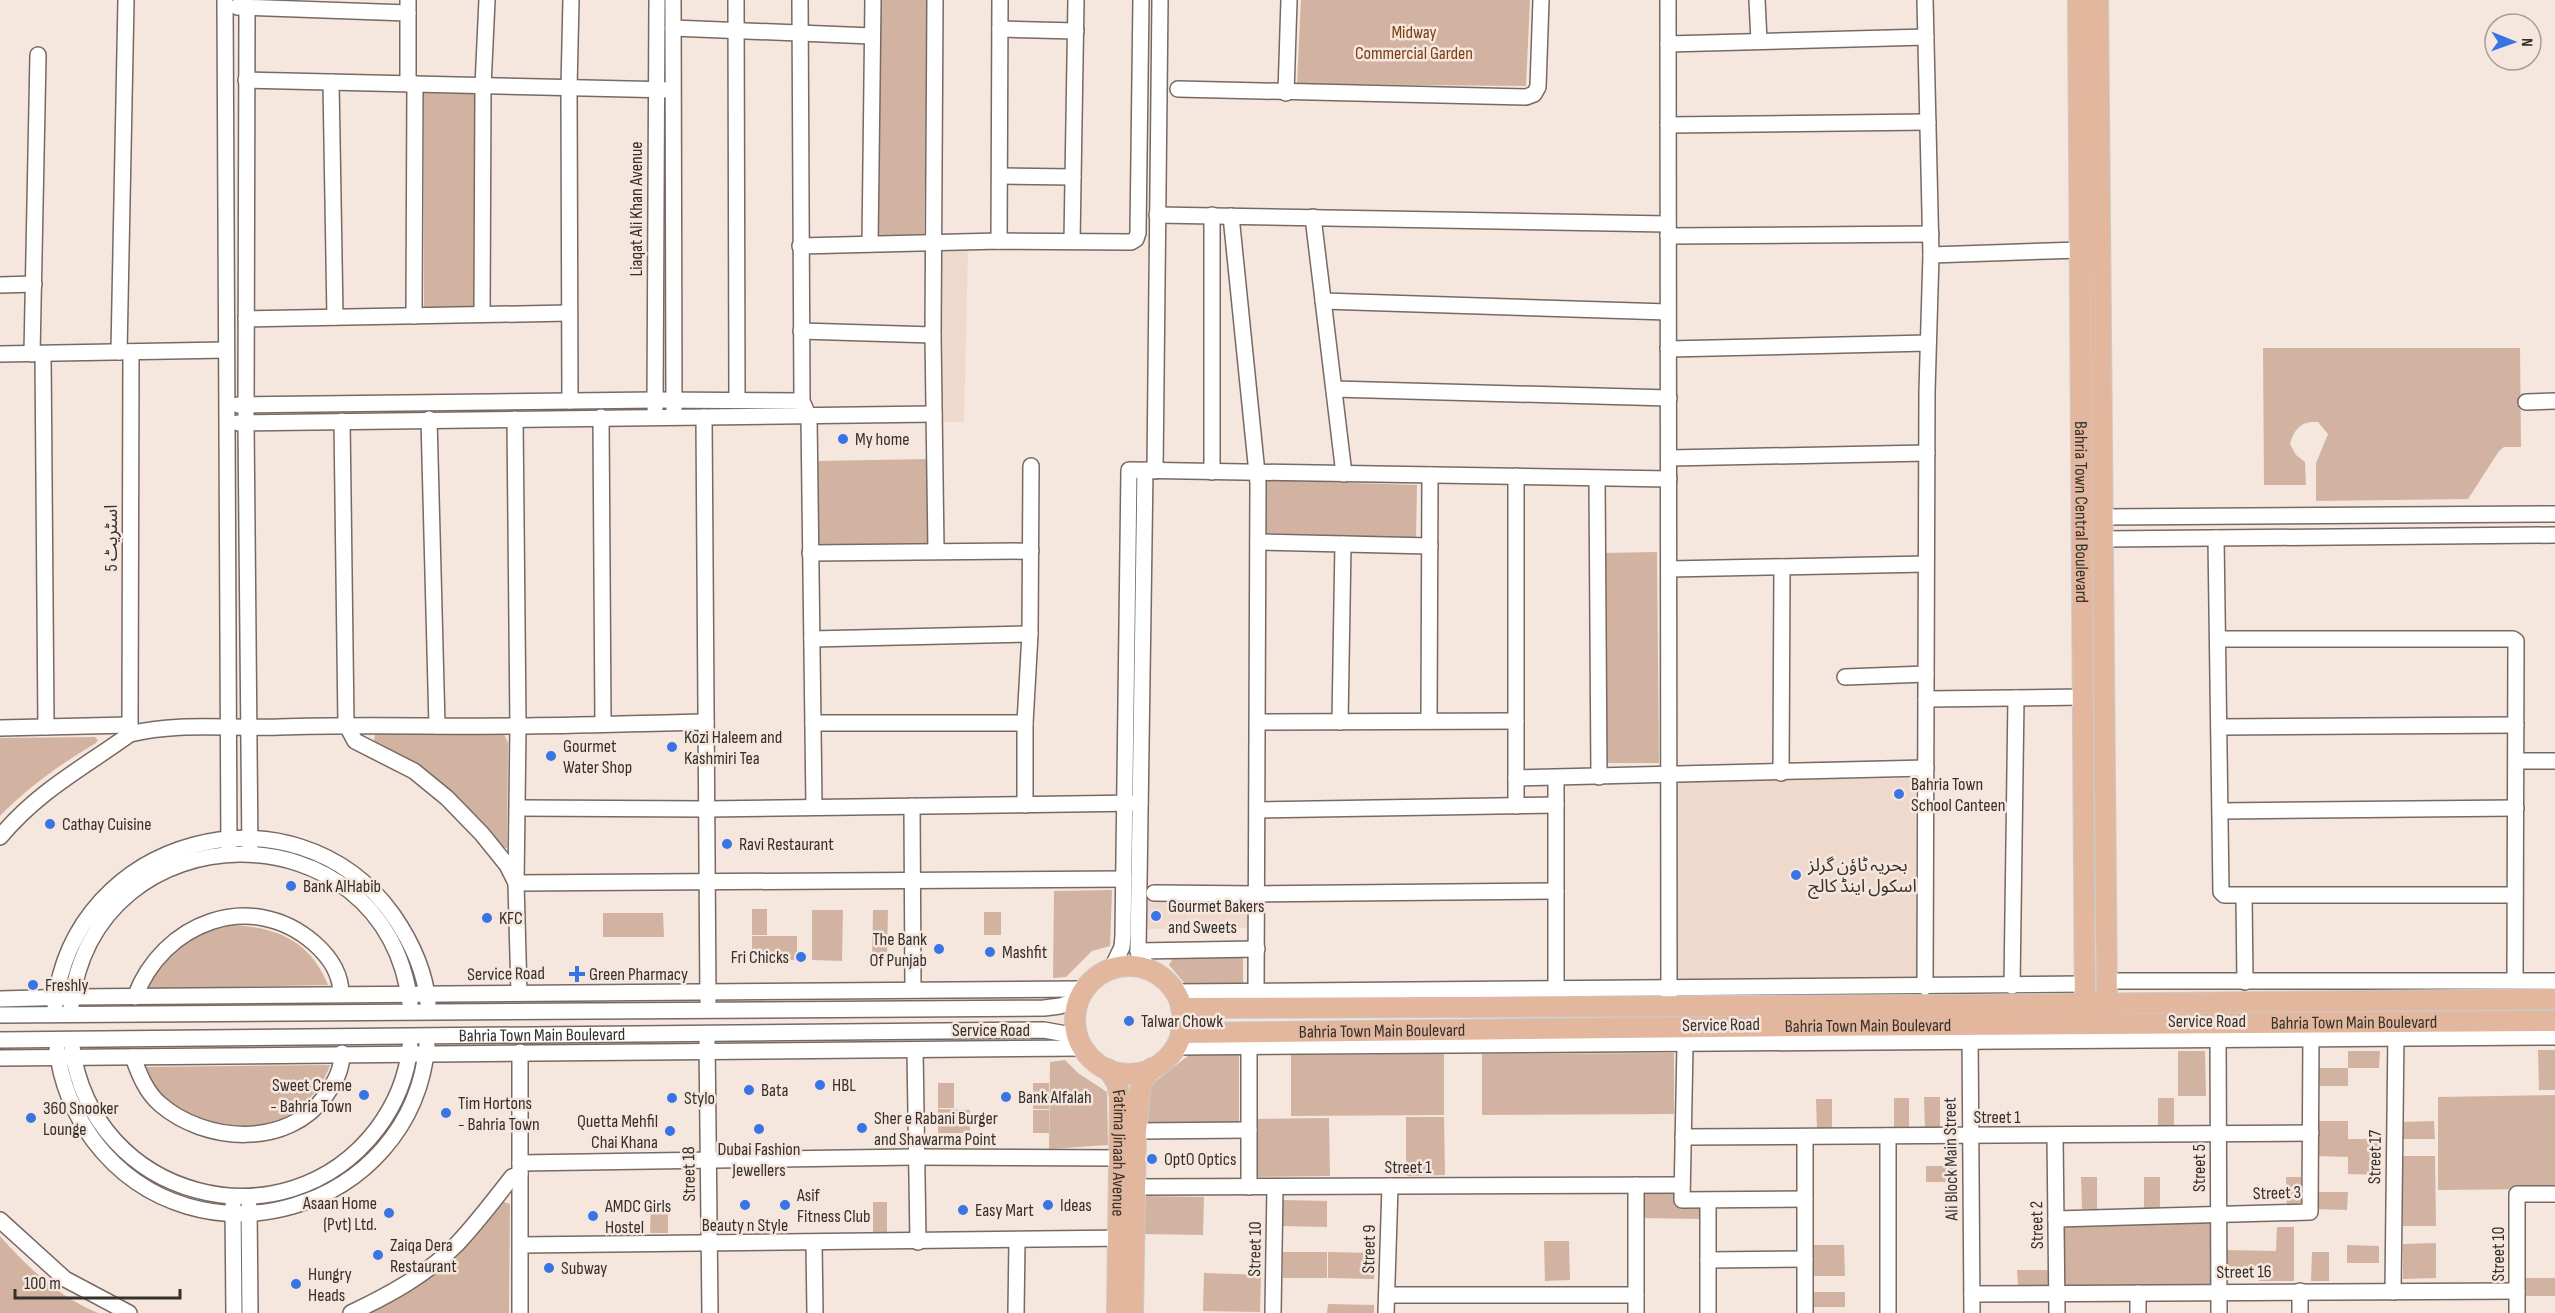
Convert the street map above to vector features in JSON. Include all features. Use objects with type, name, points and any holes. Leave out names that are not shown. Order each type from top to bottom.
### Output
[{"type":"main road","name":"Bahria Town Central Boulevard","points":[[2078,0],[2086,984],[2079,1017]]},
{"type":"main road","name":"Bahria Town Central Boulevard","points":[[2098,0],[2107,1004]]},
{"type":"main road","points":[[2079,1017],[2101,985],[2102,922],[2106,919]]},
{"type":"main road","points":[[1130,965],[1148,969],[1163,978],[1178,1000],[1178,1040],[1161,1063],[1152,1068],[1130,1074],[1108,1070],[1098,1064],[1081,1045],[1075,1021],[1081,994],[1092,980],[1112,968],[1130,965]]},
{"type":"main road","name":"Bahria Town Main Boulevard","points":[[1178,1000],[1669,996],[1969,1024],[2079,1017],[2107,1004],[2555,999]]},
{"type":"main road","name":"Bahria Town Main Boulevard","points":[[1178,1040],[1679,1039],[2079,1017],[2218,1032],[2396,1030],[2555,1021]]},
{"type":"main road","name":"Fatima Jinaah Avenue","points":[[1117,1313],[1135,1187],[1136,1131],[1142,1083],[1152,1068]]},
{"type":"main road","name":"Fatima Jinaah Avenue","points":[[1108,1070],[1120,1091],[1119,1158],[1133,1313]]},
{"type":"street","name":"اسٹریٹ 5","points":[[126,0],[125,352],[130,730]]},
{"type":"street","points":[[482,314],[483,86],[487,0]]},
{"type":"street","points":[[570,401],[571,0]]},
{"type":"street","name":"Liaqat Ali Khan Avenue","points":[[655,417],[657,0]]},
{"type":"street","name":"Liaqat Ali Khan Avenue","points":[[673,0],[674,417]]},
{"type":"street","points":[[736,0],[737,400]]},
{"type":"street","points":[[800,0],[802,401],[809,417],[814,807]]},
{"type":"street","points":[[870,244],[873,0]]},
{"type":"street","points":[[934,0],[933,335],[936,550]]},
{"type":"street","points":[[999,241],[1000,0]]},
{"type":"street","points":[[1072,241],[1076,0]]},
{"type":"street","points":[[800,246],[999,241],[1131,242],[1136,239],[1138,233],[1140,0]]},
{"type":"street","points":[[1112,968],[1122,947],[1124,879],[1132,804],[1150,470],[1160,0]]},
{"type":"street","points":[[1286,93],[1289,0]]},
{"type":"street","points":[[1178,89],[1526,98],[1534,94],[1538,87],[1541,0]]},
{"type":"street","points":[[1668,0],[1669,996]]},
{"type":"street","points":[[1757,0],[1759,42]]},
{"type":"street","points":[[1925,987],[1926,564],[1931,255],[1926,0]]},
{"type":"street","points":[[229,846],[225,3],[247,7],[408,7],[414,316]]},
{"type":"street","points":[[247,7],[246,423],[249,846]]},
{"type":"street","points":[[673,28],[872,36]]},
{"type":"street","points":[[1000,29],[1076,31]]},
{"type":"street","points":[[1668,44],[1926,37]]},
{"type":"street","points":[[38,55],[34,284],[38,354],[46,726]]},
{"type":"street","points":[[246,80],[672,90]]},
{"type":"street","points":[[331,82],[335,317]]},
{"type":"street","points":[[1668,125],[1928,122]]},
{"type":"street","points":[[1000,176],[1073,177]]},
{"type":"street","points":[[1157,215],[1313,217],[1668,230],[1931,234]]},
{"type":"street","points":[[1212,215],[1212,472]]},
{"type":"street","points":[[1231,216],[1257,472],[1256,990]]},
{"type":"street","points":[[1313,217],[1344,474]]},
{"type":"street","points":[[1931,255],[2080,250]]},
{"type":"street","points":[[0,285],[34,284]]},
{"type":"street","points":[[1323,301],[1668,312]]},
{"type":"street","points":[[246,319],[569,313]]},
{"type":"street","points":[[801,332],[933,335]]},
{"type":"street","points":[[1668,349],[1928,344]]},
{"type":"street","points":[[0,354],[226,350]]},
{"type":"street","points":[[1334,388],[1669,398]]},
{"type":"street","points":[[226,405],[655,400],[802,401]]},
{"type":"street","points":[[2526,402],[2555,401]]},
{"type":"street","points":[[226,423],[934,414]]},
{"type":"street","points":[[601,417],[603,724]]},
{"type":"street","points":[[704,417],[708,1009]]},
{"type":"street","points":[[429,419],[437,726]]},
{"type":"street","points":[[515,419],[518,726],[516,883],[519,993]]},
{"type":"street","points":[[342,421],[346,724],[355,741],[414,771],[447,798],[482,834],[507,865],[516,883]]},
{"type":"street","points":[[1669,458],[1927,453]]},
{"type":"street","points":[[1025,805],[1025,723],[1030,634],[1031,466]]},
{"type":"street","points":[[1148,969],[1138,951],[1132,804],[1129,470],[1669,480]]},
{"type":"street","points":[[1429,721],[1430,475]]},
{"type":"street","points":[[1516,476],[1516,806]]},
{"type":"street","points":[[1597,478],[1599,777]]},
{"type":"street","points":[[2104,517],[2555,514]]},
{"type":"street","points":[[2104,539],[2555,535]]},
{"type":"street","points":[[2216,538],[2221,892],[2224,895],[2244,896],[2515,895]]},
{"type":"street","points":[[1258,542],[1430,546]]},
{"type":"street","points":[[1340,722],[1343,544]]},
{"type":"street","points":[[810,553],[936,550],[1031,551]]},
{"type":"street","points":[[1669,569],[1926,564]]},
{"type":"street","points":[[1781,773],[1782,567]]},
{"type":"street","points":[[812,639],[1030,634]]},
{"type":"street","points":[[2218,639],[2510,637],[2516,641],[2515,980]]},
{"type":"street","points":[[1845,677],[1926,674]]},
{"type":"street","points":[[1926,699],[2084,697]]},
{"type":"street","points":[[2012,987],[2016,698]]},
{"type":"street","points":[[1258,722],[1516,721]]},
{"type":"street","points":[[0,728],[46,726],[130,730],[346,724],[518,726],[706,722]]},
{"type":"street","points":[[813,723],[1025,723]]},
{"type":"street","points":[[2219,728],[2516,725]]},
{"type":"street","points":[[0,837],[34,800],[130,730]]},
{"type":"street","points":[[2517,761],[2555,761]]},
{"type":"street","points":[[1516,778],[1926,768]]},
{"type":"street","points":[[1556,778],[1557,988]]},
{"type":"street","points":[[518,808],[1132,804]]},
{"type":"street","points":[[1257,810],[1556,805]]},
{"type":"street","points":[[912,806],[913,989]]},
{"type":"street","points":[[2221,811],[2516,808]]},
{"type":"street","points":[[55,1014],[56,997],[63,968],[75,940],[90,915],[115,888],[145,865],[171,852],[199,843],[249,846],[281,842],[311,851],[340,866],[366,885],[388,908],[406,935],[419,965],[429,1011]]},
{"type":"street","points":[[71,1014],[79,970],[104,923],[121,902],[142,885],[171,868],[229,846]]},
{"type":"street","points":[[249,846],[309,867],[355,896],[389,938],[402,966],[411,1012]]},
{"type":"street","points":[[516,883],[1124,879]]},
{"type":"street","points":[[1154,892],[1257,894],[1556,891]]},
{"type":"street","points":[[2244,896],[2245,982]]},
{"type":"street","points":[[135,997],[152,962],[171,942],[195,927],[234,917],[275,922],[288,926],[312,941],[331,960],[338,974],[341,994]]},
{"type":"street","points":[[1138,951],[1257,949]]},
{"type":"street","points":[[2106,981],[2555,981]]},
{"type":"street","points":[[1178,1000],[1256,990],[1557,988],[1669,996],[2086,984]]},
{"type":"street","name":"Service Road","points":[[0,999],[913,989],[1081,994]]},
{"type":"street","name":"Bahria Town Main Boulevard","points":[[0,1015],[1044,1008],[1067,1005],[1081,994]]},
{"type":"street","name":"Service Road","points":[[1969,1024],[2218,1032]]},
{"type":"street","name":"Ali Block Main Street","points":[[1969,1024],[1972,1313]]},
{"type":"street","name":"Bahria Town Main Boulevard","points":[[0,1040],[1044,1030],[1058,1031],[1081,1045]]},
{"type":"street","points":[[2396,1030],[2555,1037]]},
{"type":"street","name":"Street 17","points":[[2392,1292],[2396,1030]]},
{"type":"street","name":"Street 3","points":[[2056,1219],[2310,1212],[2311,1031]]},
{"type":"street","name":"Street 5","points":[[2218,1032],[2219,1313]]},
{"type":"street","name":"Street 18","points":[[707,1034],[710,1313]]},
{"type":"street","points":[[63,1038],[74,1057],[80,1083],[95,1114],[115,1141],[134,1160],[157,1175],[181,1186],[207,1194],[241,1197],[287,1191],[311,1182],[334,1170],[354,1154],[387,1114],[399,1091],[411,1036]]},
{"type":"street","points":[[63,1038],[58,1057],[64,1084],[78,1117],[98,1146],[118,1167],[140,1184],[171,1200],[205,1211],[241,1214],[288,1209],[312,1200],[335,1189],[367,1166],[393,1137],[406,1115],[419,1085],[428,1036]]},
{"type":"street","points":[[1679,1039],[1683,1137],[1682,1200],[1805,1199]]},
{"type":"street","name":"Service Road","points":[[1178,1040],[1249,1046],[1679,1039]]},
{"type":"street","name":"Service Road","points":[[0,1058],[342,1053],[915,1050],[1081,1045]]},
{"type":"street","points":[[1249,1046],[1249,1187]]},
{"type":"street","points":[[915,1050],[918,1242]]},
{"type":"street","points":[[520,1052],[520,1313]]},
{"type":"street","points":[[133,1057],[149,1092],[180,1119],[215,1132],[246,1135],[269,1132],[297,1120],[314,1108],[332,1087],[341,1068],[342,1053]]},
{"type":"street","points":[[1136,1131],[1249,1130]]},
{"type":"street","name":"Street 1","points":[[1683,1137],[1971,1137],[2311,1133]]},
{"type":"street","name":"Street 2","points":[[2055,1136],[2057,1313]]},
{"type":"street","points":[[1805,1137],[1805,1313]]},
{"type":"street","points":[[1888,1137],[1888,1313]]},
{"type":"street","points":[[351,1313],[394,1292],[429,1268],[467,1233],[520,1168],[915,1157],[1119,1158]]},
{"type":"street","points":[[1636,1185],[1636,1313]]},
{"type":"street","name":"Street 1","points":[[1135,1187],[1682,1185]]},
{"type":"street","name":"Street 9","points":[[1386,1313],[1390,1186]]},
{"type":"street","name":"Street 10","points":[[1273,1313],[1275,1187]]},
{"type":"street","name":"Street 10","points":[[2517,1313],[2517,1194],[2555,1194]]},
{"type":"street","points":[[234,1313],[241,1197]]},
{"type":"street","points":[[1707,1313],[1708,1201]]},
{"type":"street","points":[[241,1214],[250,1313]]},
{"type":"street","points":[[0,1220],[65,1279],[129,1313]]},
{"type":"street","points":[[521,1245],[1126,1238]]},
{"type":"street","points":[[1016,1313],[1017,1240]]},
{"type":"street","points":[[814,1243],[815,1313]]},
{"type":"street","points":[[1708,1260],[1804,1258]]},
{"type":"street","points":[[2300,1291],[2300,1313]]},
{"type":"street","name":"Street 16","points":[[1972,1294],[2517,1291]]},
{"type":"street","points":[[2138,1293],[2138,1313]]},
{"type":"street","points":[[1387,1295],[1636,1295]]},
{"type":"shaded area","points":[[968,248],[964,422],[943,422],[941,249]]},
{"type":"shaded area","name":"بحریہ ٹاؤن گرلز اسکول اینڈ کالج","points":[[1915,778],[1917,983],[1675,982],[1676,781]]},
{"type":"shaded area","points":[[1147,897],[1251,898],[1251,928],[1146,929]]},
{"type":"green space","points":[[880,0],[928,0],[924,237],[878,236]]},
{"type":"green space","name":"Midway Commercial Garden","points":[[1301,0],[1530,0],[1526,86],[1297,84]]},
{"type":"green space","points":[[424,93],[475,94],[475,307],[424,308]]},
{"type":"green space","points":[[2263,348],[2520,348],[2521,447],[2504,447],[2499,451],[2468,499],[2316,501],[2316,463],[2328,434],[2318,422],[2312,422],[2299,427],[2290,444],[2296,455],[2305,462],[2306,485],[2264,485]]},
{"type":"green space","points":[[930,459],[931,543],[818,546],[816,461]]},
{"type":"green space","points":[[1263,480],[1417,485],[1416,539],[1264,533]]},
{"type":"green space","points":[[1657,552],[1659,763],[1605,763],[1603,553]]},
{"type":"green space","points":[[381,732],[504,734],[508,743],[507,848],[500,848],[443,787],[412,763],[374,741],[375,734]]},
{"type":"green space","points":[[95,737],[98,740],[96,743],[46,776],[0,816],[0,738]]},
{"type":"green space","points":[[1112,890],[1110,946],[1092,951],[1066,977],[1053,978],[1054,891]]},
{"type":"green space","points":[[752,909],[767,909],[767,935],[752,935]]},
{"type":"green space","points":[[812,910],[843,910],[842,961],[812,960]]},
{"type":"green space","points":[[873,910],[888,910],[887,961],[872,961]]},
{"type":"green space","points":[[984,912],[1001,912],[1001,935],[984,935]]},
{"type":"green space","points":[[603,913],[663,913],[664,937],[603,937]]},
{"type":"green space","points":[[222,925],[272,931],[286,937],[310,955],[328,985],[145,989],[149,976],[188,937]]},
{"type":"green space","points":[[752,936],[797,936],[797,960],[752,960]]},
{"type":"green space","points":[[1243,956],[1243,986],[1187,986],[1169,965],[1173,958],[1177,957]]},
{"type":"green space","points":[[2538,1050],[2555,1050],[2555,1090],[2539,1090]]},
{"type":"green space","points":[[1239,1051],[1239,1124],[1148,1124],[1148,1087],[1193,1052]]},
{"type":"green space","points":[[2178,1051],[2205,1051],[2206,1096],[2178,1096]]},
{"type":"green space","points":[[2348,1051],[2380,1051],[2379,1068],[2348,1068]]},
{"type":"green space","points":[[1674,1053],[1674,1114],[1482,1115],[1482,1054]]},
{"type":"green space","points":[[1444,1054],[1444,1115],[1291,1116],[1291,1055]]},
{"type":"green space","points":[[1065,1060],[1078,1073],[1107,1092],[1108,1145],[1049,1149],[1050,1062]]},
{"type":"green space","points":[[330,1065],[319,1087],[301,1106],[280,1120],[256,1128],[210,1124],[184,1116],[160,1094],[144,1067]]},
{"type":"green space","points":[[2316,1068],[2348,1068],[2348,1086],[2316,1086]]},
{"type":"green space","points":[[938,1083],[954,1083],[954,1108],[938,1108]]},
{"type":"green space","points":[[1033,1083],[1049,1083],[1049,1109],[1033,1109]]},
{"type":"green space","points":[[2555,1095],[2555,1189],[2438,1190],[2438,1097]]},
{"type":"green space","points":[[1924,1097],[1940,1097],[1940,1129],[1925,1129]]},
{"type":"green space","points":[[1894,1098],[1909,1098],[1909,1129],[1894,1129]]},
{"type":"green space","points":[[2158,1098],[2174,1098],[2174,1127],[2158,1127]]},
{"type":"green space","points":[[1816,1099],[1832,1099],[1832,1130],[1817,1130]]},
{"type":"green space","points":[[938,1109],[970,1110],[970,1133],[938,1133]]},
{"type":"green space","points":[[1033,1110],[1049,1110],[1049,1133],[1033,1133]]},
{"type":"green space","points":[[1406,1117],[1444,1117],[1445,1175],[1406,1176]]},
{"type":"green space","points":[[1329,1118],[1330,1176],[1253,1177],[1252,1119]]},
{"type":"green space","points":[[2316,1121],[2348,1121],[2348,1139],[2379,1139],[2379,1175],[2348,1174],[2348,1157],[2316,1156]]},
{"type":"green space","points":[[2434,1121],[2435,1139],[2402,1139],[2402,1122]]},
{"type":"green space","points":[[2402,1156],[2435,1156],[2436,1226],[2403,1226]]},
{"type":"green space","points":[[1926,1166],[1957,1166],[1957,1182],[1926,1182]]},
{"type":"green space","points":[[2081,1177],[2097,1177],[2097,1209],[2082,1209]]},
{"type":"green space","points":[[2144,1177],[2160,1177],[2160,1208],[2144,1208]]},
{"type":"green space","points":[[2286,1177],[2301,1177],[2301,1205],[2287,1205]]},
{"type":"green space","points":[[1643,1191],[1675,1192],[1676,1204],[1701,1205],[1701,1219],[1643,1218]]},
{"type":"green space","points":[[2315,1192],[2348,1192],[2347,1210],[2315,1209]]},
{"type":"green space","points":[[1142,1196],[1204,1197],[1203,1235],[1142,1234]]},
{"type":"green space","points":[[651,1200],[668,1201],[668,1233],[650,1233]]},
{"type":"green space","points":[[1283,1200],[1327,1201],[1327,1227],[1283,1226]]},
{"type":"green space","points":[[502,1201],[510,1204],[509,1313],[370,1313],[417,1286],[455,1256]]},
{"type":"green space","points":[[873,1202],[887,1202],[887,1233],[873,1233]]},
{"type":"green space","points":[[2212,1219],[2211,1288],[2064,1288],[2063,1222]]},
{"type":"green space","points":[[2277,1227],[2294,1227],[2294,1281],[2259,1281],[2259,1267],[2225,1267],[2225,1250],[2276,1251]]},
{"type":"green space","points":[[0,1236],[44,1280],[70,1299],[98,1313],[0,1313]]},
{"type":"green space","points":[[1544,1241],[1569,1241],[1570,1280],[1545,1281]]},
{"type":"green space","points":[[2436,1243],[2436,1278],[2403,1279],[2403,1244]]},
{"type":"green space","points":[[1814,1245],[1844,1245],[1845,1276],[1814,1276]]},
{"type":"green space","points":[[2347,1245],[2379,1246],[2379,1263],[2347,1263]]},
{"type":"green space","points":[[1283,1252],[1327,1252],[1327,1278],[1283,1278]]},
{"type":"green space","points":[[1328,1252],[1375,1253],[1374,1279],[1328,1278]]},
{"type":"green space","points":[[2312,1252],[2329,1252],[2329,1281],[2311,1281]]},
{"type":"green space","points":[[2017,1270],[2049,1270],[2049,1285],[2018,1286]]},
{"type":"green space","points":[[1204,1273],[1261,1275],[1260,1312],[1203,1311]]},
{"type":"green space","points":[[2524,1278],[2555,1278],[2555,1296],[2525,1296]]},
{"type":"green space","points":[[1814,1292],[1845,1292],[1845,1307],[1814,1307]]},
{"type":"green space","points":[[1328,1304],[1374,1305],[1374,1313],[1327,1313]]},
{"type":"place","name":"My home","points":[[843,439]]},
{"type":"place","name":"Kozi Haleem and Kashmiri Tea","points":[[672,747]]},
{"type":"place","name":"Gourmet Water Shop","points":[[551,756]]},
{"type":"place","name":"Bahria Town School Canteen","points":[[1899,794]]},
{"type":"place","name":"Cathay Cuisine","points":[[50,824]]},
{"type":"place","name":"Ravi Restaurant","points":[[727,844]]},
{"type":"place","name":"بحریہ ٹاؤن گرلز اسکول اینڈ کالج","points":[[1796,875]]},
{"type":"place","name":"Bank AlHabib","points":[[291,886]]},
{"type":"place","name":"Gourmet Bakers and Sweets","points":[[1156,916]]},
{"type":"place","name":"KFC","points":[[487,918]]},
{"type":"place","name":"The Bank Of Punjab","points":[[939,949]]},
{"type":"place","name":"Mashfit","points":[[990,952]]},
{"type":"place","name":"Fri Chicks","points":[[801,957]]},
{"type":"place","name":"Green Pharmacy","points":[[577,974]]},
{"type":"place","name":"Freshly","points":[[33,985]]},
{"type":"place","name":"Talwar Chowk","points":[[1129,1021]]},
{"type":"place","name":"HBL","points":[[820,1085]]},
{"type":"place","name":"Bata","points":[[749,1090]]},
{"type":"place","name":"Sweet Creme - Bahria Town","points":[[364,1095]]},
{"type":"place","name":"Bank Alfalah","points":[[1006,1097]]},
{"type":"place","name":"Stylo","points":[[672,1098]]},
{"type":"place","name":"Tim Hortons - Bahria Town","points":[[446,1113]]},
{"type":"place","name":"360 Snooker Lounge","points":[[31,1118]]},
{"type":"place","name":"Sher e Rabani Burger and Shawarma Point","points":[[862,1128]]},
{"type":"place","name":"Dubai Fashion Jewellers","points":[[759,1129]]},
{"type":"place","name":"Quetta Mehfil Chai Khana","points":[[670,1131]]},
{"type":"place","name":"OptO Optics","points":[[1152,1159]]},
{"type":"place","name":"Beauty n Style","points":[[745,1205]]},
{"type":"place","name":"Asif Fitness Club","points":[[785,1205]]},
{"type":"place","name":"Ideas","points":[[1048,1205]]},
{"type":"place","name":"Easy Mart","points":[[963,1210]]},
{"type":"place","name":"Asaan Home (Pvt) Ltd.","points":[[389,1213]]},
{"type":"place","name":"AMDC Girls Hostel","points":[[593,1216]]},
{"type":"place","name":"Zaiqa Dera Restaurant","points":[[378,1255]]},
{"type":"place","name":"Subway","points":[[549,1268]]},
{"type":"place","name":"Hungry Heads","points":[[296,1284]]}]
